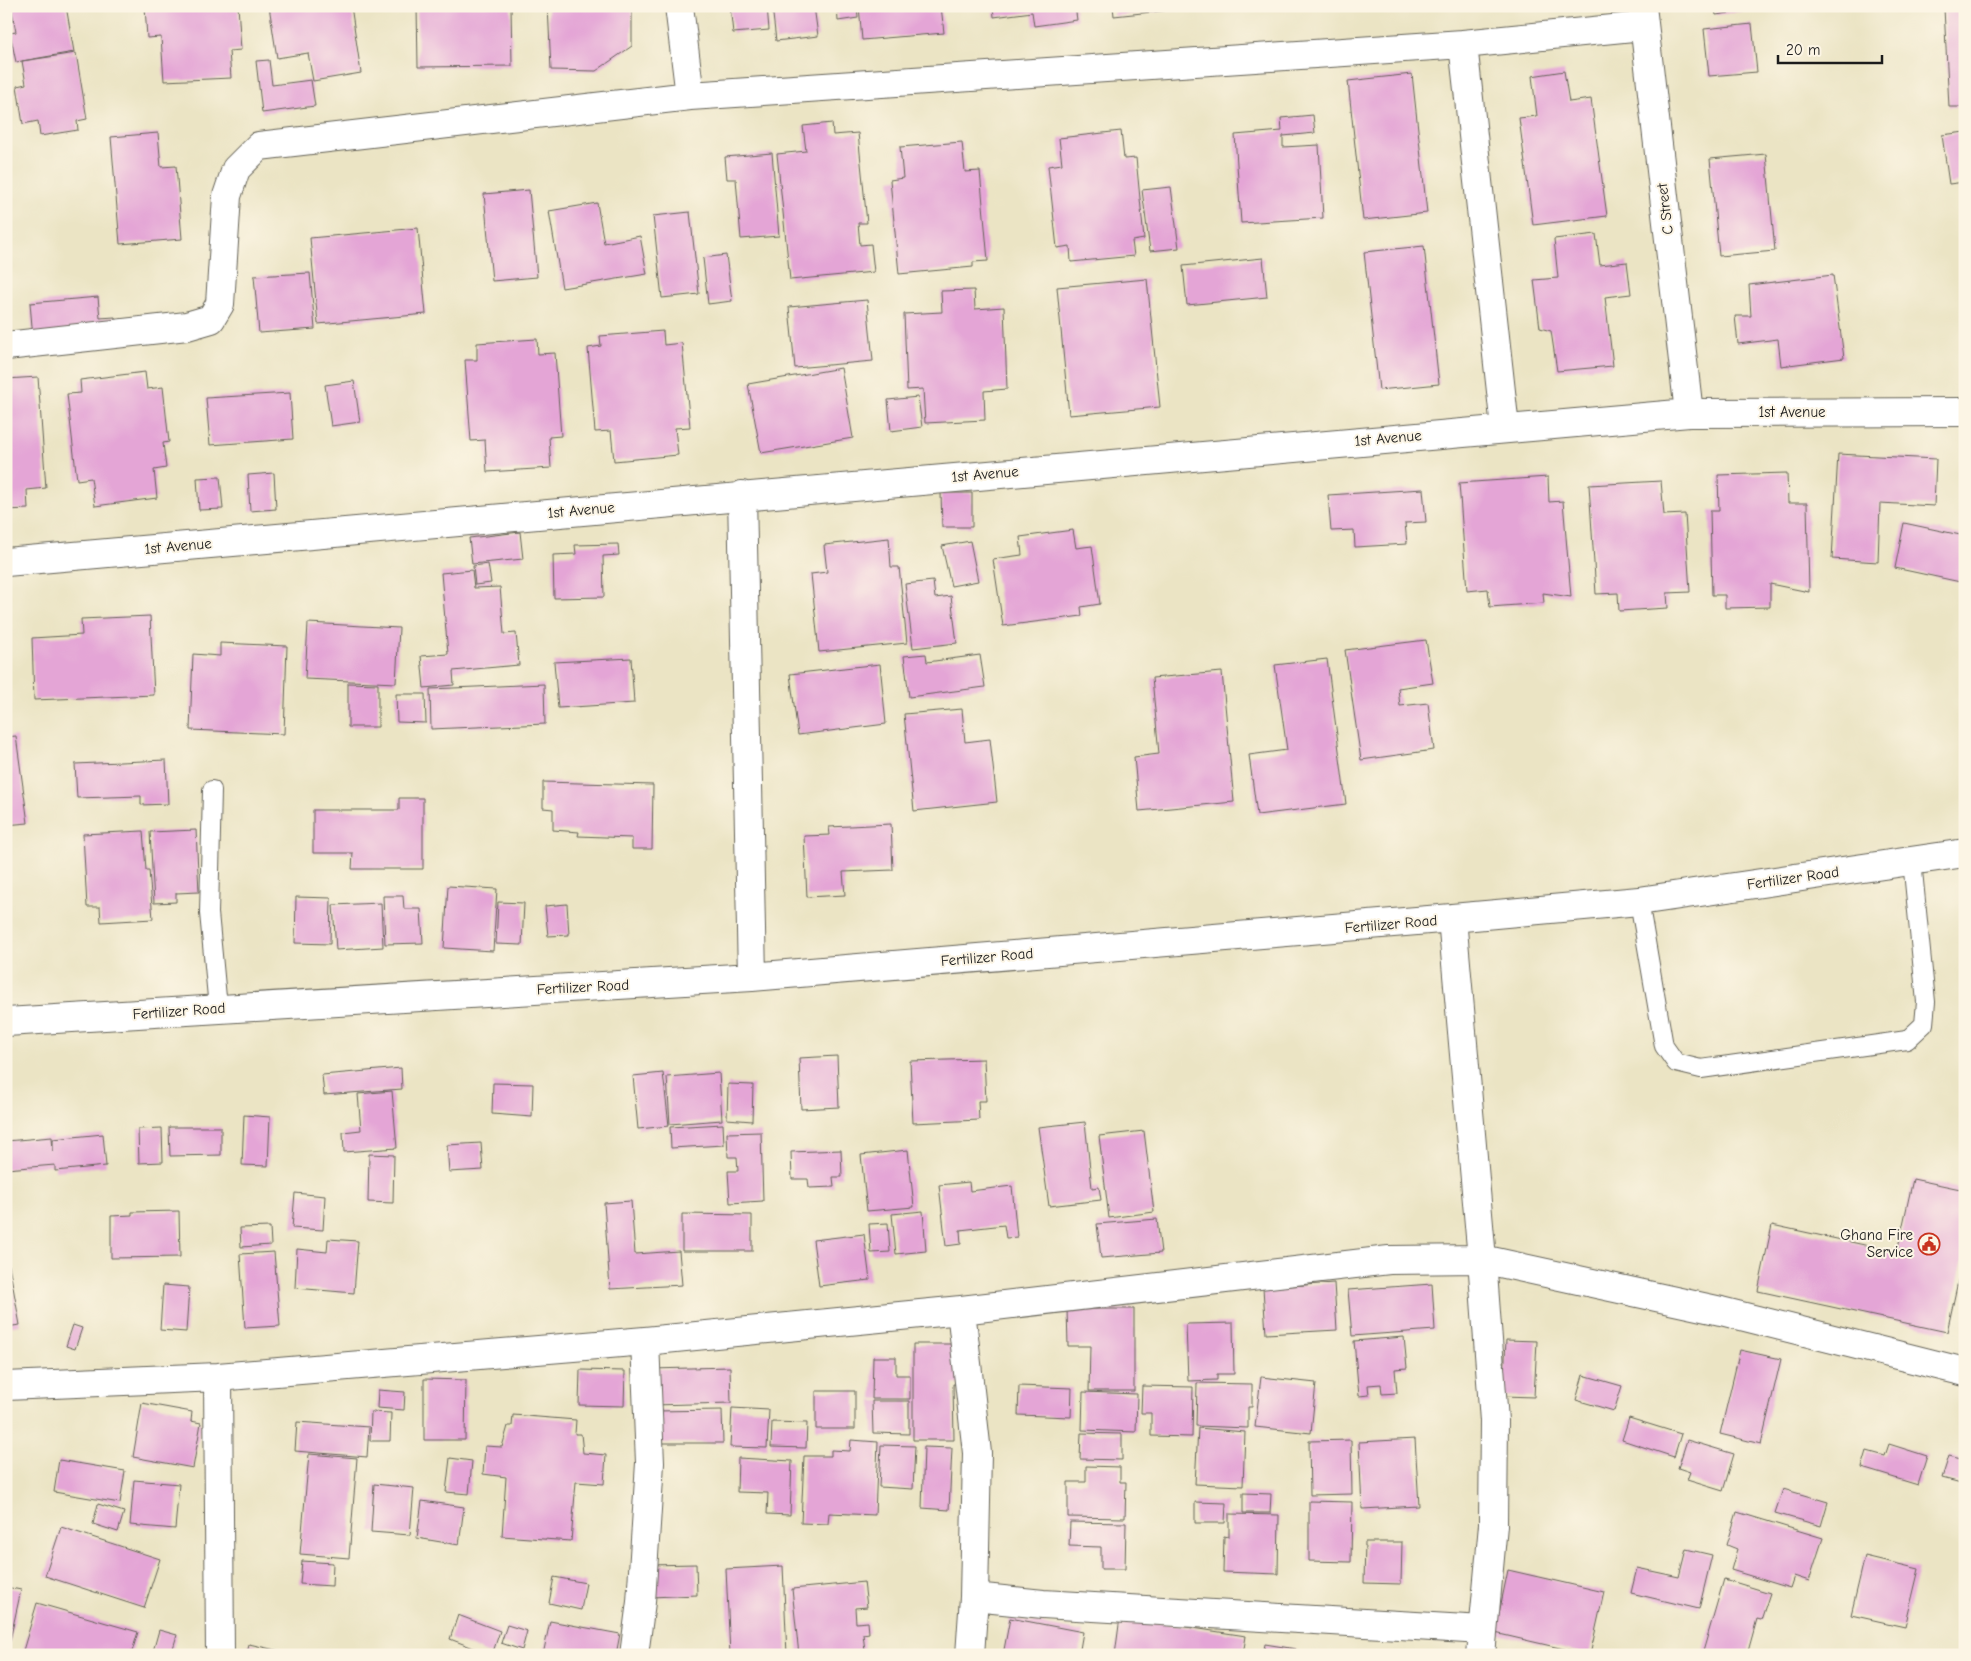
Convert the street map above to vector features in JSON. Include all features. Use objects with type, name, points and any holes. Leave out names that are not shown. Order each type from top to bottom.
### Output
[{"type":"street","points":[[680,6],[690,96]]},
{"type":"street","points":[[6,346],[187,326],[211,319],[220,304],[227,196],[236,169],[259,146],[690,96],[1463,44],[1643,16]]},
{"type":"street","name":"C Street","points":[[1643,16],[1689,413]]},
{"type":"street","points":[[1463,44],[1505,428]]},
{"type":"street","name":"1st Avenue","points":[[6,562],[742,495],[1689,413],[1965,412]]},
{"type":"street","points":[[742,495],[752,977]]},
{"type":"street","name":"Fertilizer Road","points":[[6,1022],[752,977],[1452,918],[1639,901],[1965,853]]},
{"type":"street","points":[[974,1597],[1482,1642],[1493,1526],[1494,1421],[1482,1259],[1452,918]]},
{"type":"street","points":[[6,1386],[218,1377],[645,1341],[961,1310],[1389,1260],[1482,1259],[1721,1311],[1965,1372]]},
{"type":"street","points":[[961,1310],[978,1453],[974,1597],[970,1655]]},
{"type":"street","points":[[634,1655],[641,1602],[650,1463],[645,1341]]},
{"type":"street","points":[[218,1377],[220,1655]]},
{"type":"lane","points":[[212,790],[208,913],[218,1008]]},
{"type":"lane","points":[[1639,901],[1664,1046],[1676,1063],[1701,1070],[1907,1040],[1924,1024],[1926,1002],[1912,861]]},
{"type":"building","points":[[11,6],[66,6],[74,52],[16,62],[10,33],[16,32]]},
{"type":"building","points":[[145,6],[238,6],[241,50],[229,51],[231,78],[164,81],[161,37],[147,38]]},
{"type":"building","points":[[269,6],[351,6],[361,73],[313,81],[308,53],[277,58]]},
{"type":"building","points":[[417,6],[511,6],[512,66],[418,67]]},
{"type":"building","points":[[548,6],[632,6],[632,46],[596,71],[551,70]]},
{"type":"building","points":[[730,6],[767,6],[769,30],[733,33]]},
{"type":"building","points":[[772,6],[814,6],[818,36],[776,41]]},
{"type":"building","points":[[837,6],[857,6],[858,18],[838,21]]},
{"type":"building","points":[[859,6],[941,6],[944,33],[862,40]]},
{"type":"building","points":[[993,6],[1075,6],[1077,20],[1034,26],[1032,12],[994,17]]},
{"type":"building","points":[[1113,6],[1189,6],[1189,8],[1114,16]]},
{"type":"building","points":[[1714,6],[1769,6],[1769,7],[1716,15]]},
{"type":"building","points":[[1965,7],[1965,107],[1949,107],[1944,8]]},
{"type":"building","points":[[1752,24],[1757,72],[1709,76],[1704,29]]},
{"type":"building","points":[[76,53],[87,119],[77,121],[78,130],[40,136],[38,121],[23,124],[17,86],[26,84],[22,61]]},
{"type":"building","points":[[269,60],[272,85],[311,80],[315,106],[262,113],[256,61]]},
{"type":"building","points":[[1564,71],[1569,102],[1591,99],[1607,216],[1533,225],[1519,118],[1537,116],[1532,76]]},
{"type":"building","points":[[1412,74],[1427,213],[1363,220],[1348,81]]},
{"type":"building","points":[[1313,115],[1315,133],[1283,136],[1283,147],[1319,145],[1323,218],[1241,223],[1235,135],[1282,131],[1281,118]]},
{"type":"building","points":[[832,123],[833,135],[858,133],[867,223],[858,223],[860,245],[871,244],[874,272],[790,280],[777,154],[806,151],[803,126]]},
{"type":"building","points":[[1121,131],[1124,159],[1136,158],[1144,239],[1132,241],[1134,256],[1071,262],[1070,246],[1057,248],[1048,166],[1062,164],[1059,138]]},
{"type":"building","points":[[1965,132],[1965,182],[1949,184],[1942,135]]},
{"type":"building","points":[[158,133],[161,167],[176,166],[182,239],[120,244],[111,137]]},
{"type":"building","points":[[962,142],[965,172],[980,171],[988,261],[973,262],[973,267],[899,274],[890,180],[903,178],[900,147]]},
{"type":"building","points":[[772,153],[779,236],[741,239],[736,179],[727,179],[725,157]]},
{"type":"building","points":[[1766,154],[1775,251],[1719,256],[1710,159]]},
{"type":"building","points":[[1171,187],[1179,248],[1150,251],[1142,190]]},
{"type":"building","points":[[529,190],[537,277],[492,281],[484,194]]},
{"type":"building","points":[[597,203],[604,243],[640,236],[647,274],[562,288],[549,211]]},
{"type":"building","points":[[690,212],[699,294],[662,298],[653,216]]},
{"type":"building","points":[[418,228],[426,314],[318,324],[310,238]]},
{"type":"building","points":[[1596,234],[1600,265],[1627,262],[1631,294],[1605,297],[1613,366],[1557,371],[1551,331],[1540,328],[1534,280],[1558,278],[1554,239]]},
{"type":"building","points":[[1424,246],[1439,384],[1379,390],[1364,252]]},
{"type":"building","points":[[726,255],[732,301],[708,304],[703,258]]},
{"type":"building","points":[[1263,258],[1267,297],[1187,305],[1183,266]]},
{"type":"building","points":[[310,273],[315,329],[259,333],[254,276]]},
{"type":"building","points":[[1833,275],[1844,358],[1781,366],[1778,339],[1738,344],[1735,316],[1751,316],[1749,285]]},
{"type":"building","points":[[1147,279],[1160,407],[1069,415],[1057,287]]},
{"type":"building","points":[[974,290],[975,309],[1004,307],[1007,389],[984,391],[985,420],[925,423],[923,389],[907,390],[904,314],[942,312],[941,291]]},
{"type":"building","points":[[98,297],[100,318],[115,317],[116,332],[33,338],[30,303]]},
{"type":"building","points":[[867,300],[873,361],[795,368],[789,307]]},
{"type":"building","points":[[663,331],[664,345],[682,343],[690,427],[675,428],[678,455],[614,461],[611,431],[595,432],[588,348],[601,346],[600,336]]},
{"type":"building","points":[[537,339],[538,354],[555,353],[561,436],[549,437],[551,468],[487,472],[485,440],[471,441],[465,360],[477,360],[477,343]]},
{"type":"building","points":[[841,368],[853,438],[761,453],[748,384]]},
{"type":"building","points":[[145,372],[147,389],[163,387],[169,442],[163,443],[166,468],[154,470],[157,498],[95,506],[91,478],[77,480],[67,394],[81,393],[80,380]]},
{"type":"building","points":[[38,377],[46,488],[27,490],[28,509],[6,510],[6,379]]},
{"type":"building","points":[[354,381],[360,422],[331,426],[325,385]]},
{"type":"building","points":[[290,393],[293,439],[210,445],[206,398]]},
{"type":"building","points":[[918,397],[922,427],[891,431],[888,400]]},
{"type":"building","points":[[1838,454],[1936,459],[1934,506],[1880,503],[1878,562],[1832,559]]},
{"type":"building","points":[[274,473],[276,509],[250,511],[248,475]]},
{"type":"building","points":[[1787,473],[1788,503],[1807,503],[1809,592],[1770,584],[1770,607],[1725,608],[1725,595],[1712,595],[1710,511],[1719,511],[1718,475]]},
{"type":"building","points":[[220,477],[223,509],[199,510],[197,478]]},
{"type":"building","points":[[1548,477],[1549,502],[1563,501],[1571,597],[1543,593],[1544,603],[1490,607],[1488,589],[1467,591],[1459,483]]},
{"type":"building","points":[[1661,481],[1664,515],[1685,514],[1690,592],[1667,593],[1668,608],[1619,611],[1618,593],[1596,594],[1589,485]]},
{"type":"building","points":[[1423,489],[1426,522],[1405,523],[1407,544],[1355,547],[1354,530],[1331,531],[1328,495]]},
{"type":"building","points":[[941,493],[972,493],[972,527],[942,527]]},
{"type":"building","points":[[1904,523],[1965,536],[1965,583],[1895,568]]},
{"type":"building","points":[[1073,530],[1076,548],[1092,546],[1100,604],[1081,607],[1082,616],[1003,626],[993,559],[1022,555],[1020,537]]},
{"type":"building","points":[[520,532],[523,559],[472,564],[469,538]]},
{"type":"building","points":[[889,538],[891,567],[899,567],[907,643],[819,652],[811,574],[827,572],[824,545]]},
{"type":"building","points":[[970,541],[978,581],[951,586],[942,546]]},
{"type":"building","points":[[618,544],[619,555],[603,556],[604,597],[554,598],[553,555],[576,554],[575,545]]},
{"type":"building","points":[[488,564],[491,583],[475,585],[473,566]]},
{"type":"building","points":[[472,570],[474,588],[500,587],[504,634],[516,633],[519,665],[453,671],[454,685],[424,688],[421,656],[448,654],[441,573]]},
{"type":"building","points":[[933,581],[935,598],[951,596],[957,643],[913,648],[905,584]]},
{"type":"building","points":[[150,616],[154,695],[34,700],[32,638],[82,635],[81,619]]},
{"type":"building","points":[[308,623],[399,628],[396,683],[305,679]]},
{"type":"building","points":[[1426,640],[1433,683],[1398,688],[1400,706],[1428,703],[1434,750],[1361,760],[1345,650]]},
{"type":"building","points":[[220,643],[287,646],[284,734],[190,730],[193,654],[220,656]]},
{"type":"building","points":[[926,654],[927,662],[980,655],[985,687],[909,697],[904,656]]},
{"type":"building","points":[[631,658],[634,703],[558,708],[554,662]]},
{"type":"building","points":[[1327,659],[1346,804],[1257,815],[1249,755],[1287,750],[1275,665]]},
{"type":"building","points":[[880,664],[886,724],[798,735],[790,674]]},
{"type":"building","points":[[1222,672],[1234,802],[1139,811],[1134,757],[1159,754],[1152,678]]},
{"type":"building","points":[[348,683],[378,684],[378,727],[348,727]]},
{"type":"building","points":[[544,684],[545,724],[431,729],[430,689]]},
{"type":"building","points":[[396,694],[425,694],[426,723],[397,722]]},
{"type":"building","points":[[962,709],[965,742],[990,739],[997,802],[914,811],[904,714]]},
{"type":"building","points":[[16,736],[28,823],[6,825],[6,737]]},
{"type":"building","points":[[166,760],[168,804],[141,805],[141,796],[77,798],[75,764]]},
{"type":"building","points":[[543,782],[653,785],[652,849],[632,849],[632,838],[578,836],[579,832],[553,830],[553,809],[543,808]]},
{"type":"building","points":[[399,798],[423,798],[423,869],[352,869],[353,853],[313,853],[313,810],[399,810]]},
{"type":"building","points":[[891,824],[893,870],[843,872],[845,895],[807,897],[804,836],[830,835],[829,827]]},
{"type":"building","points":[[196,830],[199,892],[176,893],[176,902],[154,903],[150,832]]},
{"type":"building","points":[[143,831],[146,870],[149,870],[153,919],[101,922],[100,907],[87,907],[83,834]]},
{"type":"building","points":[[448,886],[497,889],[493,951],[444,948]]},
{"type":"building","points":[[383,896],[403,896],[404,909],[421,909],[423,943],[385,944]]},
{"type":"building","points":[[296,897],[331,898],[330,944],[295,943]]},
{"type":"building","points":[[498,902],[524,903],[522,945],[496,944]]},
{"type":"building","points":[[381,903],[383,947],[336,950],[333,905]]},
{"type":"building","points":[[567,904],[569,935],[548,936],[545,906]]},
{"type":"building","points":[[837,1056],[839,1107],[801,1109],[799,1058]]},
{"type":"building","points":[[984,1059],[986,1101],[978,1101],[979,1120],[913,1123],[910,1061]]},
{"type":"building","points":[[401,1068],[402,1089],[324,1095],[322,1075]]},
{"type":"building","points":[[663,1073],[669,1126],[638,1129],[633,1076]]},
{"type":"building","points":[[719,1073],[722,1120],[670,1124],[667,1077]]},
{"type":"building","points":[[493,1083],[533,1084],[532,1117],[492,1114]]},
{"type":"building","points":[[728,1084],[753,1085],[752,1121],[727,1119]]},
{"type":"building","points":[[392,1091],[397,1148],[344,1152],[343,1132],[361,1130],[358,1094]]},
{"type":"building","points":[[244,1115],[270,1117],[268,1166],[242,1165]]},
{"type":"building","points":[[1085,1122],[1092,1188],[1099,1187],[1101,1200],[1049,1206],[1038,1127]]},
{"type":"building","points":[[723,1124],[724,1145],[671,1148],[670,1127]]},
{"type":"building","points":[[169,1127],[221,1127],[221,1155],[170,1156]]},
{"type":"building","points":[[162,1128],[163,1162],[139,1163],[138,1129]]},
{"type":"building","points":[[1144,1131],[1154,1212],[1109,1218],[1099,1136]]},
{"type":"building","points":[[761,1132],[763,1201],[730,1203],[728,1171],[738,1171],[737,1157],[728,1157],[727,1133]]},
{"type":"building","points":[[103,1134],[106,1166],[55,1171],[55,1165],[6,1169],[6,1141],[52,1137],[53,1152],[53,1139]]},
{"type":"building","points":[[481,1143],[483,1170],[449,1172],[447,1145]]},
{"type":"building","points":[[841,1150],[842,1177],[833,1177],[834,1187],[809,1188],[808,1179],[792,1179],[791,1152]]},
{"type":"building","points":[[908,1150],[914,1207],[867,1211],[861,1155]]},
{"type":"building","points":[[369,1154],[394,1155],[393,1203],[368,1202]]},
{"type":"building","points":[[1913,1179],[1965,1190],[1965,1249],[1947,1332],[1758,1291],[1772,1225],[1897,1252]]},
{"type":"building","points":[[969,1182],[970,1191],[1012,1186],[1017,1237],[1006,1238],[1004,1225],[960,1230],[961,1244],[946,1246],[939,1185]]},
{"type":"building","points":[[295,1193],[325,1196],[323,1230],[292,1228]]},
{"type":"building","points":[[631,1201],[635,1254],[679,1251],[682,1285],[610,1289],[604,1203]]},
{"type":"building","points":[[179,1211],[180,1257],[111,1258],[111,1216],[132,1215],[132,1212]]},
{"type":"building","points":[[923,1211],[926,1251],[896,1254],[892,1214]]},
{"type":"building","points":[[682,1214],[752,1215],[752,1251],[682,1251]]},
{"type":"building","points":[[1157,1219],[1161,1253],[1101,1258],[1097,1224]]},
{"type":"building","points":[[888,1223],[890,1252],[871,1253],[869,1224]]},
{"type":"building","points":[[270,1227],[271,1245],[241,1247],[240,1228]]},
{"type":"building","points":[[864,1234],[870,1280],[819,1286],[813,1240]]},
{"type":"building","points":[[328,1239],[358,1241],[354,1293],[295,1288],[297,1249],[327,1252]]},
{"type":"building","points":[[274,1252],[280,1326],[245,1328],[240,1254]]},
{"type":"building","points":[[9,1265],[20,1325],[6,1327],[6,1266]]},
{"type":"building","points":[[1334,1283],[1337,1330],[1266,1334],[1263,1288]]},
{"type":"building","points":[[1432,1284],[1435,1330],[1352,1336],[1348,1290]]},
{"type":"building","points":[[163,1285],[189,1287],[186,1332],[160,1330]]},
{"type":"building","points":[[1067,1309],[1134,1309],[1134,1391],[1089,1391],[1090,1346],[1068,1346]]},
{"type":"building","points":[[1233,1323],[1234,1374],[1217,1374],[1217,1380],[1188,1381],[1186,1324]]},
{"type":"building","points":[[73,1325],[82,1328],[75,1349],[66,1346]]},
{"type":"building","points":[[1404,1337],[1407,1368],[1395,1369],[1397,1393],[1382,1394],[1381,1384],[1368,1385],[1369,1395],[1359,1396],[1354,1341]]},
{"type":"building","points":[[1506,1340],[1537,1341],[1534,1397],[1503,1396]]},
{"type":"building","points":[[913,1344],[963,1344],[963,1385],[953,1384],[954,1440],[913,1440]]},
{"type":"building","points":[[1740,1350],[1781,1359],[1761,1444],[1720,1434]]},
{"type":"building","points":[[873,1357],[896,1357],[896,1375],[910,1375],[910,1399],[872,1399]]},
{"type":"building","points":[[730,1367],[731,1403],[653,1405],[651,1369]]},
{"type":"building","points":[[580,1370],[625,1371],[624,1406],[579,1405]]},
{"type":"building","points":[[1583,1375],[1622,1386],[1614,1411],[1576,1400]]},
{"type":"building","points":[[1261,1377],[1316,1383],[1311,1433],[1255,1427]]},
{"type":"building","points":[[424,1379],[466,1380],[465,1440],[424,1440]]},
{"type":"building","points":[[1197,1383],[1252,1384],[1252,1407],[1248,1407],[1248,1428],[1196,1426]]},
{"type":"building","points":[[1019,1386],[1072,1388],[1071,1417],[1018,1415]]},
{"type":"building","points":[[1142,1386],[1193,1387],[1192,1437],[1151,1436],[1151,1413],[1141,1413]]},
{"type":"building","points":[[378,1390],[405,1392],[404,1410],[377,1408]]},
{"type":"building","points":[[816,1391],[855,1391],[855,1429],[816,1429]]},
{"type":"building","points":[[1083,1392],[1137,1394],[1136,1432],[1082,1430]]},
{"type":"building","points":[[872,1401],[909,1401],[909,1434],[873,1433]]},
{"type":"building","points":[[142,1403],[192,1412],[191,1421],[201,1423],[193,1468],[133,1457]]},
{"type":"building","points":[[732,1408],[769,1410],[767,1448],[730,1447]]},
{"type":"building","points":[[722,1410],[723,1443],[655,1443],[655,1411]]},
{"type":"building","points":[[371,1412],[391,1413],[390,1441],[370,1441]]},
{"type":"building","points":[[513,1415],[576,1420],[575,1434],[581,1434],[583,1453],[606,1455],[604,1484],[576,1482],[571,1541],[502,1536],[506,1477],[483,1474],[485,1446],[502,1447],[508,1426],[512,1426]]},
{"type":"building","points":[[1629,1418],[1681,1434],[1674,1457],[1622,1440]]},
{"type":"building","points":[[297,1422],[369,1427],[367,1457],[295,1451]]},
{"type":"building","points":[[772,1422],[807,1423],[806,1448],[771,1447]]},
{"type":"building","points":[[1198,1428],[1245,1432],[1243,1486],[1195,1484]]},
{"type":"building","points":[[1081,1433],[1122,1434],[1122,1460],[1080,1459]]},
{"type":"building","points":[[1415,1439],[1419,1506],[1362,1509],[1359,1442]]},
{"type":"building","points":[[851,1440],[878,1442],[875,1515],[829,1513],[828,1524],[801,1523],[804,1456],[831,1456],[831,1450],[850,1451]]},
{"type":"building","points":[[1351,1440],[1352,1494],[1310,1495],[1309,1441]]},
{"type":"building","points":[[1687,1440],[1734,1454],[1723,1491],[1687,1480],[1690,1472],[1678,1468]]},
{"type":"building","points":[[1889,1444],[1927,1456],[1918,1485],[1862,1468],[1867,1451],[1885,1456]]},
{"type":"building","points":[[881,1445],[915,1446],[913,1489],[879,1487]]},
{"type":"building","points":[[924,1447],[952,1448],[949,1510],[922,1508]]},
{"type":"building","points":[[309,1454],[357,1458],[349,1558],[300,1554]]},
{"type":"building","points":[[1949,1456],[1965,1460],[1965,1484],[1942,1478]]},
{"type":"building","points":[[450,1458],[472,1461],[469,1494],[446,1492]]},
{"type":"building","points":[[738,1458],[792,1461],[790,1515],[767,1514],[768,1493],[737,1492]]},
{"type":"building","points":[[59,1460],[125,1471],[120,1503],[54,1492]]},
{"type":"building","points":[[1086,1466],[1120,1467],[1120,1482],[1126,1482],[1125,1518],[1068,1517],[1068,1482],[1086,1482]]},
{"type":"building","points":[[134,1480],[179,1484],[175,1529],[130,1525]]},
{"type":"building","points":[[374,1484],[414,1488],[410,1535],[371,1532]]},
{"type":"building","points":[[1783,1489],[1828,1502],[1821,1526],[1775,1513]]},
{"type":"building","points":[[1243,1493],[1271,1494],[1270,1513],[1243,1513]]},
{"type":"building","points":[[422,1501],[464,1507],[459,1545],[417,1538]]},
{"type":"building","points":[[1309,1501],[1352,1502],[1351,1562],[1309,1561]]},
{"type":"building","points":[[1195,1502],[1226,1503],[1225,1523],[1195,1523]]},
{"type":"building","points":[[98,1504],[124,1512],[118,1532],[93,1524]]},
{"type":"building","points":[[1737,1512],[1823,1538],[1809,1581],[1794,1576],[1790,1588],[1731,1570],[1737,1549],[1727,1545]]},
{"type":"building","points":[[1229,1514],[1279,1515],[1278,1574],[1223,1572],[1224,1536],[1229,1537]]},
{"type":"building","points":[[1070,1522],[1126,1523],[1125,1569],[1101,1569],[1101,1547],[1069,1546]]},
{"type":"building","points":[[61,1527],[160,1559],[144,1608],[45,1576]]},
{"type":"building","points":[[1365,1542],[1402,1542],[1401,1584],[1364,1583]]},
{"type":"building","points":[[1686,1549],[1712,1555],[1699,1609],[1631,1593],[1637,1568],[1679,1577]]},
{"type":"building","points":[[1865,1556],[1919,1569],[1905,1627],[1851,1615]]},
{"type":"building","points":[[302,1561],[333,1563],[332,1586],[300,1584]]},
{"type":"building","points":[[696,1564],[697,1595],[651,1597],[649,1565]]},
{"type":"building","points":[[783,1566],[787,1655],[730,1655],[726,1569]]},
{"type":"building","points":[[1508,1570],[1604,1592],[1590,1655],[1495,1633]]},
{"type":"building","points":[[554,1577],[586,1583],[581,1610],[549,1603]]},
{"type":"building","points":[[1724,1579],[1770,1593],[1761,1620],[1757,1619],[1747,1655],[1702,1655]]},
{"type":"building","points":[[864,1582],[867,1607],[855,1608],[856,1623],[868,1622],[869,1633],[863,1634],[865,1651],[799,1655],[792,1589]]},
{"type":"building","points":[[6,1587],[21,1590],[7,1654],[6,1653]]},
{"type":"building","points":[[37,1603],[138,1632],[131,1655],[22,1654]]},
{"type":"building","points":[[458,1615],[500,1631],[492,1655],[450,1639]]},
{"type":"building","points":[[1120,1617],[1246,1636],[1243,1655],[1115,1655]]},
{"type":"building","points":[[1010,1618],[1083,1632],[1079,1655],[1003,1655]]},
{"type":"building","points":[[550,1621],[620,1634],[616,1655],[543,1655]]},
{"type":"building","points":[[507,1625],[527,1631],[522,1650],[501,1643]]},
{"type":"building","points":[[159,1630],[177,1635],[171,1655],[152,1655]]},
{"type":"building","points":[[249,1644],[280,1651],[280,1655],[247,1655]]},
{"type":"building","points":[[1265,1644],[1296,1649],[1295,1655],[1263,1655]]},
{"type":"place","name":"Ghana Fire Service","points":[[1929,1244]]}]
